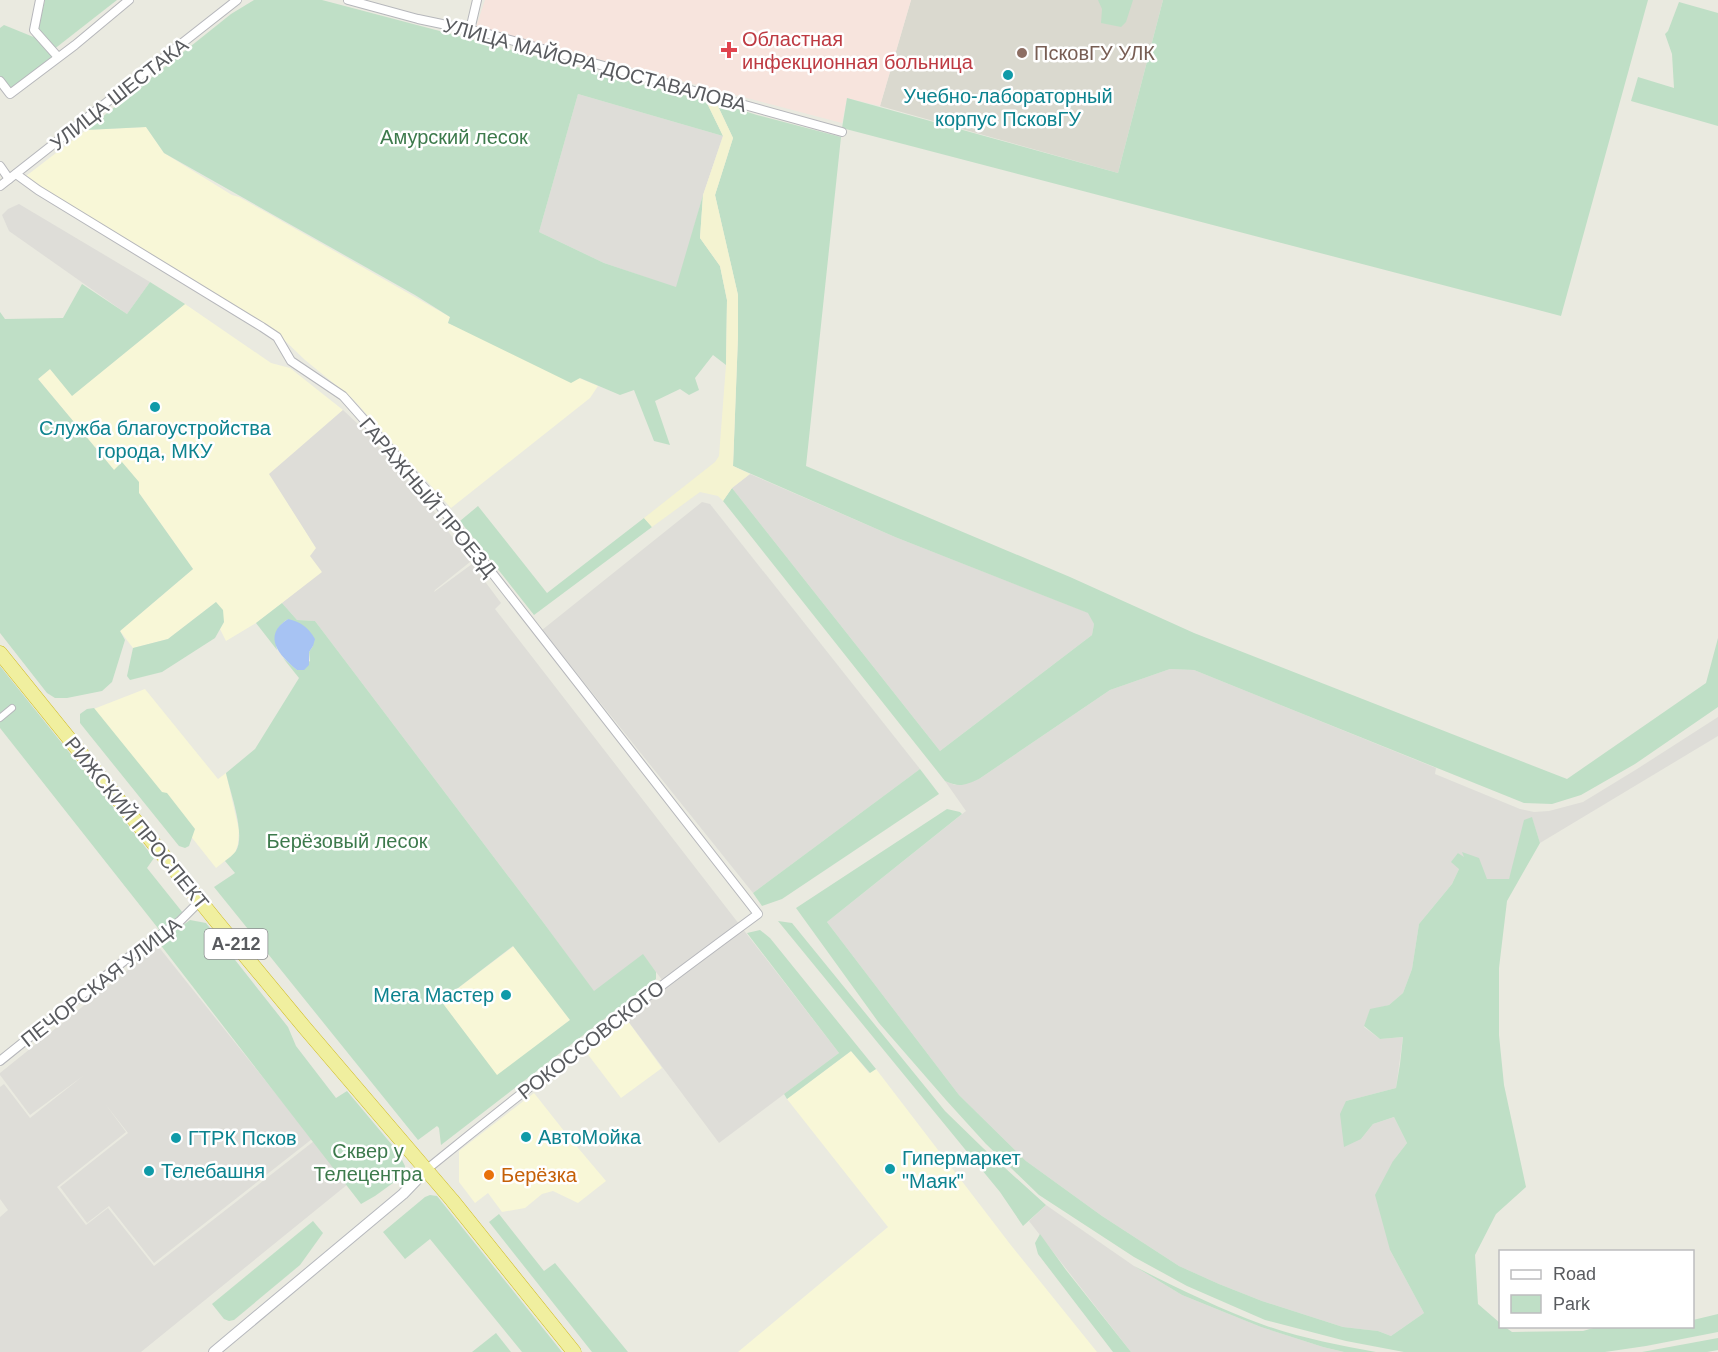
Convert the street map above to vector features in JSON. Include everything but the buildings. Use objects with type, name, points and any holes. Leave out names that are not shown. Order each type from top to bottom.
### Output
[{"type":"highway","name":"РИЖСКИЙ ПРОСПЕКТ","points":[[0,653],[305,1028],[426,1170],[574,1352]]},
{"type":"main road","points":[[213,1352],[403,1194],[426,1170]]},
{"type":"street","points":[[40,0],[34,30],[58,57]]},
{"type":"street","points":[[0,81],[10,94],[75,45],[129,0]]},
{"type":"street","name":"УЛИЦА ШЕСТАКА","points":[[0,186],[237,0]]},
{"type":"street","name":"УЛИЦА МАЙОРА ДОСТАВАЛОВА","points":[[348,0],[470,30],[842,132]]},
{"type":"street","points":[[470,30],[477,0]]},
{"type":"street","name":"ГАРАЖНЫЙ ПРОЕЗД","points":[[0,166],[13,177],[38,190],[277,337],[291,361],[343,396],[436,501],[758,914]]},
{"type":"street","points":[[0,718],[12,708]]},
{"type":"street","name":"ПЕЧОРСКАЯ УЛИЦА","points":[[0,1061],[135,953],[180,921],[201,901]]},
{"type":"street","name":"РОКОССОВСКОГО","points":[[426,1170],[667,980],[758,914]]},
{"type":"shaded area","name":"Областная инфекционная больница","points":[[485,0],[911,0],[880,106],[847,98],[842,123],[476,27]]},
{"type":"shaded area","name":"ПсковГУ УЛК","points":[[911,0],[1163,0],[1118,173],[880,106]]},
{"type":"shaded area","points":[[578,94],[723,136],[703,195],[677,288],[604,263],[539,232]]},
{"type":"shaded area","points":[[146,127],[164,153],[232,195],[450,317],[448,323],[598,386],[590,398],[451,508],[353,399],[305,360],[278,334],[196,281],[64,202],[26,176],[86,130]]},
{"type":"shaded area","points":[[19,204],[150,282],[127,314],[9,231],[2,215]]},
{"type":"shaded area","points":[[185,304],[271,363],[290,368],[343,410],[270,474],[316,548],[322,573],[256,623],[226,641],[220,629],[224,622],[216,602],[168,639],[133,648],[120,631],[193,569],[139,493],[114,470],[38,379],[50,369],[73,395]]},
{"type":"shaded area","points":[[343,410],[428,503],[470,562],[434,592],[472,564],[501,603],[495,609],[839,1053],[719,1143],[625,1017],[666,985],[643,955],[594,992],[315,621],[297,620],[282,603],[322,572],[310,556],[316,548],[269,474]]},
{"type":"shaded area","points":[[750,474],[895,537],[1089,613],[1094,624],[1092,635],[940,751],[732,488]]},
{"type":"shaded area","points":[[702,502],[710,504],[920,769],[753,893],[542,630]]},
{"type":"shaded area","points":[[1170,669],[1194,670],[1436,768],[1435,774],[1520,809],[1534,812],[1549,811],[1583,802],[1718,717],[1718,736],[1540,843],[1532,818],[1509,879],[1487,879],[1458,853],[1459,869],[1452,884],[1419,924],[1412,969],[1403,993],[1389,1005],[1370,1010],[1364,1027],[1380,1039],[1403,1037],[1396,1088],[1346,1101],[1361,1139],[1373,1124],[1394,1117],[1407,1143],[1393,1161],[1390,1250],[1424,1313],[1391,1336],[1378,1331],[1343,1327],[1262,1301],[1179,1266],[1102,1216],[1026,1161],[959,1095],[827,922],[966,811],[945,781],[955,785],[979,779],[1110,690]]},
{"type":"shaded area","points":[[145,689],[218,779],[226,773],[239,830],[238,844],[235,853],[216,868],[91,710]]},
{"type":"shaded area","points":[[158,946],[312,1139],[154,1263],[109,1206],[87,1223],[60,1187],[128,1133],[106,1105],[126,1132],[57,1187],[86,1225],[108,1208],[154,1266],[314,1141],[348,1184],[141,1352],[0,1352],[0,1217],[8,1210],[0,1199],[0,1087],[4,1084],[30,1118],[83,1076],[30,1115],[0,1073]]},
{"type":"shaded area","points":[[514,946],[570,1020],[497,1076],[441,1001]]},
{"type":"shaded area","points":[[625,1017],[662,1068],[621,1098],[583,1048]]},
{"type":"shaded area","points":[[851,1051],[869,1073],[876,1069],[1010,1244],[1097,1352],[738,1352],[888,1227],[787,1099]]},
{"type":"shaded area","points":[[534,1093],[606,1181],[578,1203],[553,1191],[542,1194],[525,1208],[502,1212],[488,1193],[475,1203],[459,1182],[459,1151]]},
{"type":"shaded area","points":[[1046,1205],[1134,1266],[1182,1295],[1261,1327],[1344,1352],[1131,1352],[1029,1221]]},
{"type":"green space","points":[[45,0],[117,0],[53,50],[39,33]]},
{"type":"green space","name":"Амурский лесок","points":[[254,0],[322,0],[706,101],[723,136],[578,94],[539,232],[604,263],[676,287],[703,195],[700,238],[720,266],[727,300],[726,365],[713,355],[695,378],[699,390],[689,395],[680,389],[655,401],[670,445],[654,441],[634,390],[620,395],[580,378],[571,383],[448,323],[450,317],[415,295],[164,153],[146,127],[86,130],[231,14]]},
{"type":"green space","points":[[1098,0],[1133,0],[1126,22],[1121,27],[1101,23],[1102,9]]},
{"type":"green space","points":[[1163,0],[1648,0],[1561,316],[842,128],[847,98],[1118,173]]},
{"type":"green space","points":[[1679,2],[1718,13],[1718,126],[1631,101],[1638,77],[1674,88],[1672,54],[1665,34]]},
{"type":"green space","points":[[4,25],[36,38],[53,57],[10,91],[0,78],[0,28]]},
{"type":"green space","points":[[716,102],[841,137],[806,466],[1070,577],[1194,633],[1567,779],[1706,683],[1718,638],[1718,707],[1635,764],[1581,795],[1552,804],[1524,803],[1194,670],[1170,669],[1110,690],[979,779],[962,785],[945,781],[723,501],[732,488],[940,751],[1092,635],[1094,624],[1088,613],[895,537],[733,466],[738,295],[715,195],[733,138]]},
{"type":"green space","points":[[150,282],[185,304],[72,396],[50,369],[38,379],[114,470],[122,462],[139,482],[139,493],[193,569],[120,631],[125,640],[112,682],[102,691],[55,698],[47,693],[0,633],[0,312],[5,319],[63,318],[82,284],[127,314]]},
{"type":"green space","points":[[478,506],[547,593],[644,518],[652,527],[534,615],[460,521]]},
{"type":"green space","points":[[216,602],[223,610],[224,622],[215,638],[162,672],[130,680],[127,676],[133,648],[168,639]]},
{"type":"green space","name":"Берёзовый лесок","points":[[282,603],[297,620],[315,621],[594,991],[643,954],[656,972],[656,979],[441,1145],[437,1126],[418,1140],[214,887],[235,873],[225,861],[236,851],[239,844],[234,802],[226,773],[255,749],[299,678],[283,658],[297,670],[310,661],[309,652],[313,646],[288,619],[277,632],[277,650],[256,623]],"holes":[[[513,946],[570,1020],[497,1075],[441,1001]]]},
{"type":"green space","points":[[0,666],[154,858],[147,868],[183,913],[161,932],[0,728]]},
{"type":"green space","points":[[94,708],[195,829],[189,846],[185,848],[179,846],[80,723],[80,714],[87,709]]},
{"type":"green space","points":[[920,769],[939,794],[782,899],[762,906],[753,893]]},
{"type":"green space","points":[[947,809],[960,812],[962,814],[827,922],[959,1095],[1026,1161],[1102,1216],[1179,1266],[1262,1301],[1343,1327],[1378,1331],[1391,1336],[1424,1313],[1390,1250],[1375,1195],[1393,1161],[1407,1143],[1394,1117],[1373,1124],[1361,1139],[1344,1147],[1340,1114],[1346,1101],[1396,1088],[1403,1037],[1380,1039],[1364,1026],[1370,1009],[1389,1005],[1403,993],[1412,969],[1419,924],[1452,884],[1459,869],[1451,862],[1458,853],[1464,857],[1462,852],[1479,858],[1487,879],[1509,879],[1524,820],[1532,817],[1540,843],[1507,901],[1499,968],[1499,1035],[1504,1085],[1526,1187],[1496,1214],[1475,1255],[1478,1304],[1499,1322],[1499,1328],[1506,1328],[1512,1332],[1583,1331],[1593,1328],[1694,1328],[1694,1320],[1718,1314],[1718,1332],[1605,1352],[1404,1352],[1346,1341],[1265,1320],[1187,1286],[1134,1257],[1039,1195],[986,1144],[879,1023],[796,908]]},
{"type":"green space","name":"Сквер у Телецентра","points":[[190,920],[206,923],[288,1027],[296,1046],[336,1098],[347,1091],[398,1152],[405,1166],[404,1175],[361,1204],[159,943]]},
{"type":"green space","points":[[778,921],[792,923],[945,1111],[1046,1205],[1023,1226],[1000,1192]]},
{"type":"green space","points":[[760,930],[770,938],[876,1069],[870,1073],[851,1051],[787,1099],[784,1094],[839,1053],[747,933]]},
{"type":"green space","points":[[430,1195],[437,1196],[562,1352],[522,1352],[430,1239],[405,1259],[383,1232]]},
{"type":"green space","points":[[499,1214],[544,1271],[555,1263],[628,1352],[592,1352],[489,1222]]},
{"type":"green space","points":[[313,1221],[323,1233],[300,1265],[234,1320],[224,1319],[212,1304]]},
{"type":"green space","points":[[1040,1234],[1131,1352],[1113,1352],[1038,1254],[1035,1243]]},
{"type":"green space","points":[[1134,1266],[1199,1298],[1278,1330],[1376,1352],[1344,1352],[1261,1327],[1182,1295]]},
{"type":"green space","points":[[496,1333],[511,1352],[472,1352]]},
{"type":"green space","points":[[1718,1338],[1718,1350],[1642,1352]]},
{"type":"sand","points":[[706,101],[716,102],[733,138],[715,195],[738,295],[733,466],[750,474],[732,488],[723,501],[718,496],[700,492],[652,527],[644,518],[715,462],[719,456],[726,365],[727,300],[720,266],[700,238],[703,195],[723,136]]},
{"type":"water","points":[[288,619],[304,626],[315,639],[309,652],[309,665],[304,670],[297,670],[276,646],[274,639],[276,632],[280,625]]},
{"type":"place","name":"Областная инфекционная больница","points":[[729,50]]},
{"type":"place","name":"ПсковГУ УЛК","points":[[1022,53]]},
{"type":"place","name":"Учебно-лабораторный корпус ПсковГУ","points":[[1008,75]]},
{"type":"place","name":"Служба благоустройства города, МКУ","points":[[155,407]]},
{"type":"place","name":"Мега Мастер","points":[[506,995]]},
{"type":"place","name":"АвтоМойка","points":[[526,1137]]},
{"type":"place","name":"ГТРК Псков","points":[[176,1138]]},
{"type":"place","name":"Гипермаркет \"Маяк\"","points":[[890,1169]]},
{"type":"place","name":"Телебашня","points":[[149,1171]]},
{"type":"place","name":"Берёзка","points":[[489,1175]]}]
